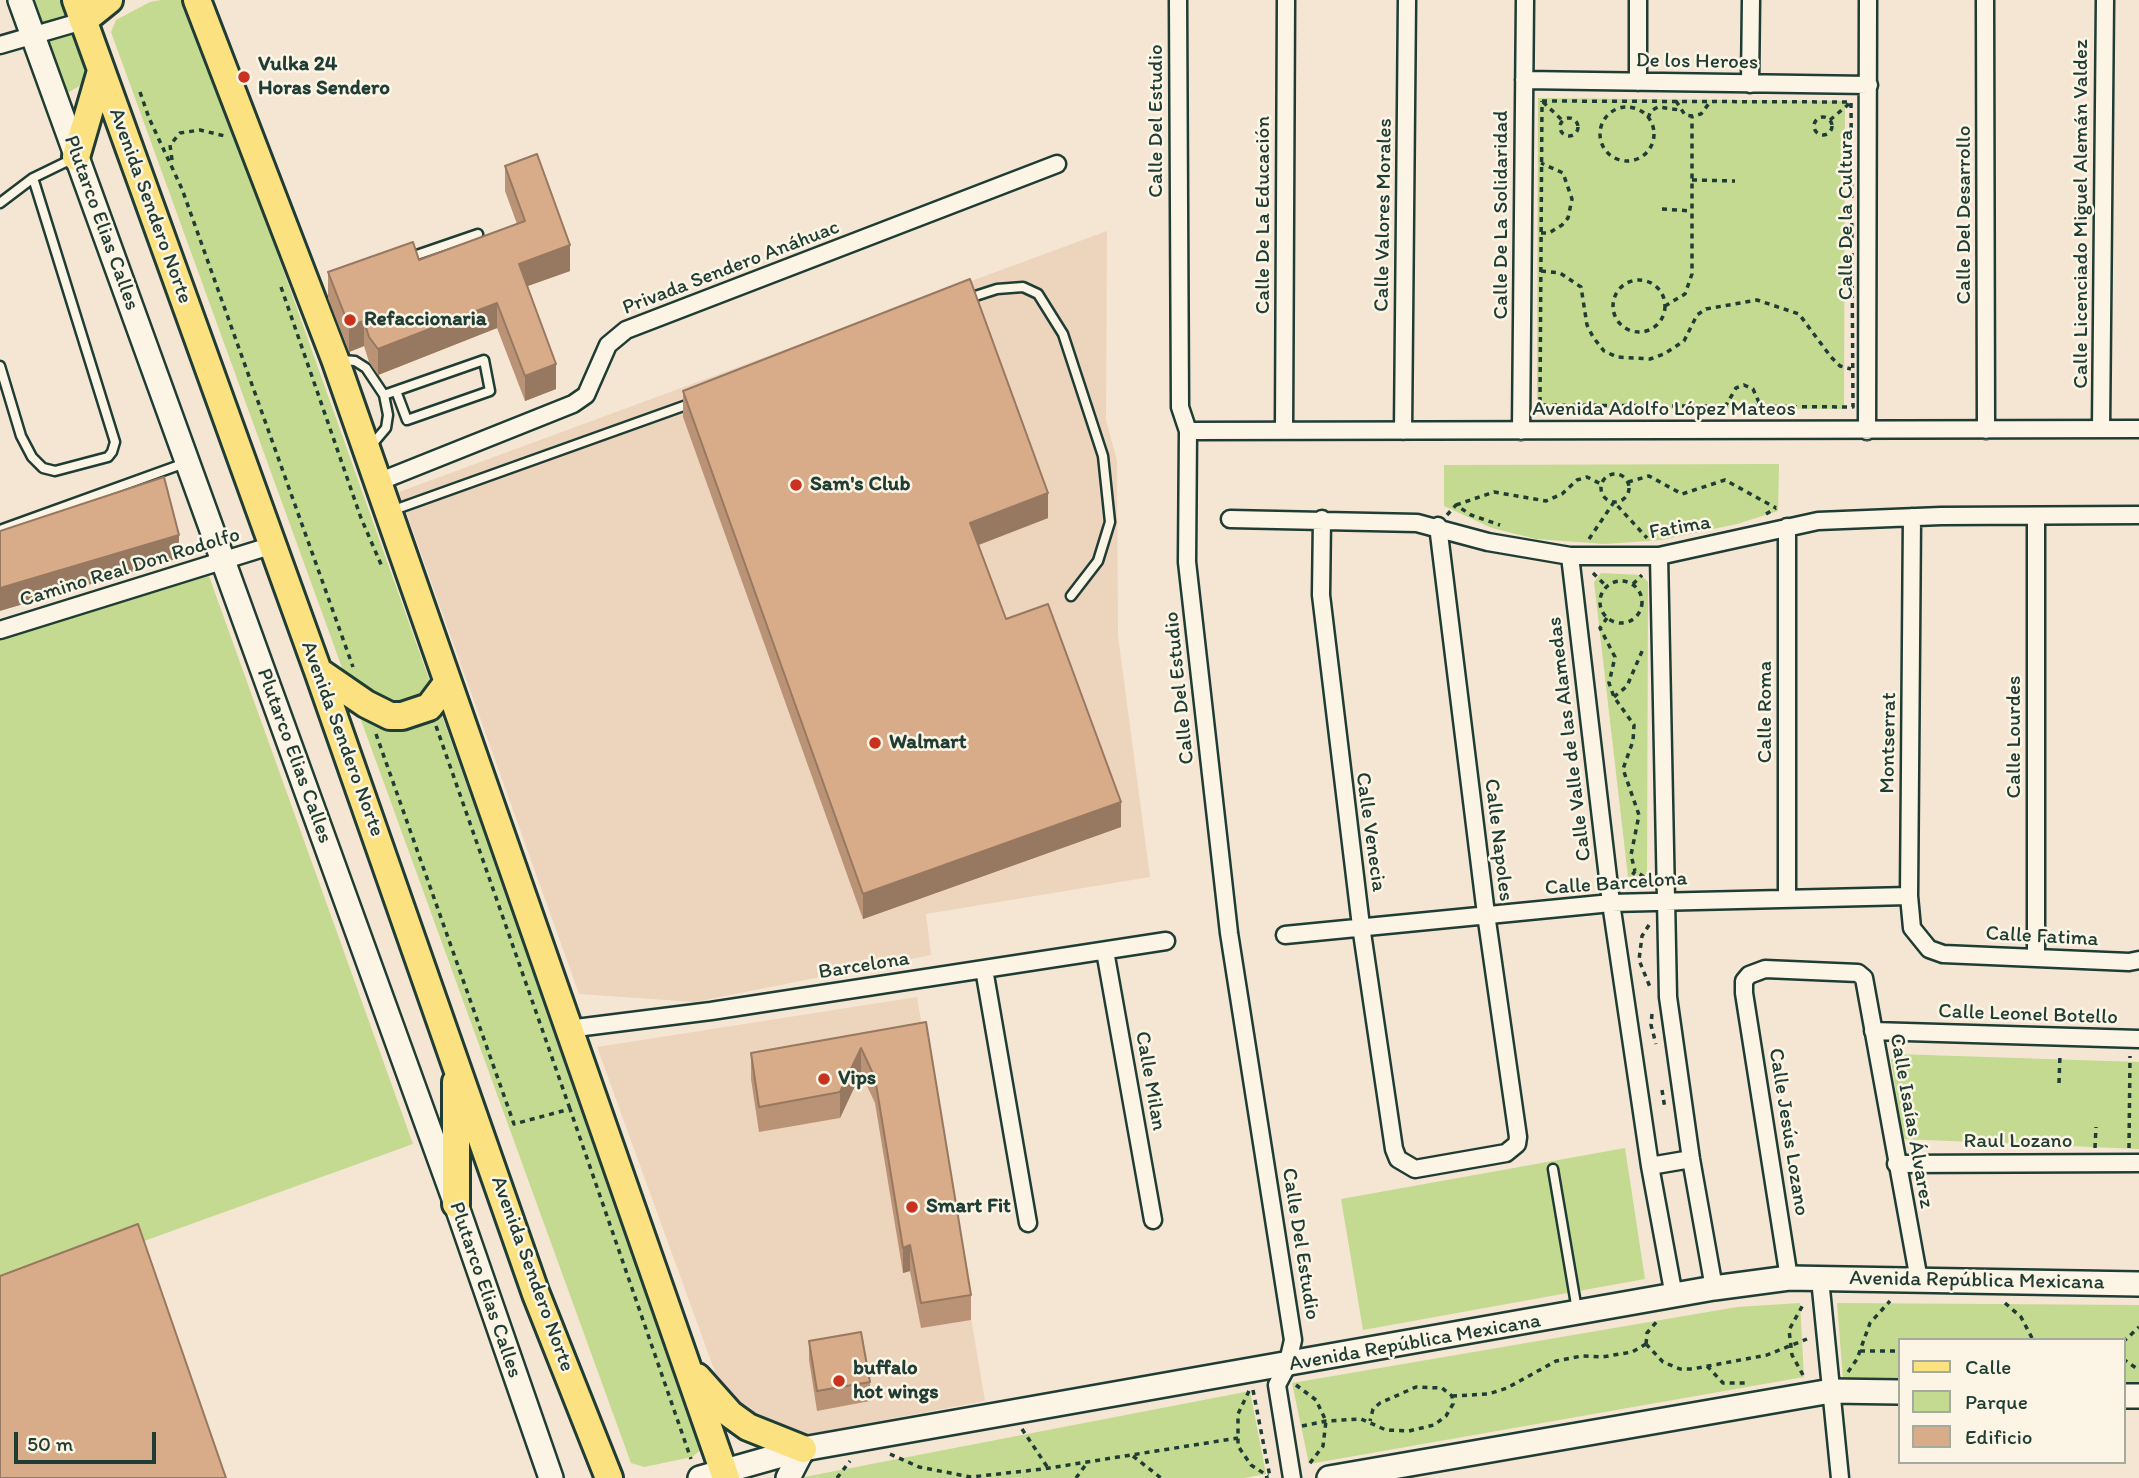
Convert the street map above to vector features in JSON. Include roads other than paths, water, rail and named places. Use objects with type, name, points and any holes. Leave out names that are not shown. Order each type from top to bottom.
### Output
[{"type":"main road","name":"Plutarco Elias Calles","points":[[20,0],[456,1204],[551,1478]]},
{"type":"main road","points":[[80,10],[109,0]]},
{"type":"main road","points":[[197,0],[315,290],[335,359],[377,482],[690,1369],[711,1473]]},
{"type":"main road","name":"Avenida Sendero Norte","points":[[80,10],[456,1059],[536,1294],[609,1478]]},
{"type":"main road","points":[[76,157],[101,71]]},
{"type":"main road","points":[[318,671],[380,712],[402,716],[429,707],[447,683]]},
{"type":"main road","points":[[456,1059],[456,1204]]},
{"type":"main road","name":"Avenida República Mexicana","points":[[711,1473],[803,1449],[1292,1375],[1578,1313],[1714,1288],[1792,1288],[1820,1279],[2139,1284]]},
{"type":"main road","points":[[690,1369],[730,1414],[748,1427],[803,1449],[788,1478]]},
{"type":"main road","points":[[1325,1472],[1834,1385],[1898,1392]]},
{"type":"street","name":"Calle Del Estudio","points":[[1178,0],[1180,407],[1188,431],[1187,562],[1230,933],[1293,1340],[1292,1375],[1277,1385],[1292,1478]]},
{"type":"street","name":"Calle De La Educación","points":[[1284,431],[1286,0]]},
{"type":"street","name":"Calle Valores Morales","points":[[1404,431],[1408,0]]},
{"type":"street","name":"Calle De La Solidaridad","points":[[1521,431],[1525,0]]},
{"type":"street","points":[[1638,0],[1638,82]]},
{"type":"street","points":[[1750,84],[1751,0]]},
{"type":"street","name":"Calle De la Cultura","points":[[1867,431],[1868,0]]},
{"type":"street","name":"Calle Del Desarrollo","points":[[1985,0],[1986,430]]},
{"type":"street","name":"Calle Licenciado Miguel Alemán Valdez","points":[[2101,429],[2105,0]]},
{"type":"street","points":[[0,45],[33,35],[80,10]]},
{"type":"street","name":"De los Heroes","points":[[1524,80],[1869,85]]},
{"type":"street","name":"Privada Sendero Anáhuac","points":[[377,482],[573,404],[590,389],[608,345],[626,330],[1057,164]]},
{"type":"street","name":"Avenida Adolfo López Mateos","points":[[1188,431],[2139,429]]},
{"type":"street","name":"Fatima","points":[[1230,519],[1322,519],[1438,526],[1488,542],[1570,556],[1589,550],[1651,555],[1818,521],[1912,517],[2139,515]]},
{"type":"street","name":"Calle Lourdes","points":[[2036,516],[2036,957]]},
{"type":"street","name":"Montserrat","points":[[1912,517],[1909,896],[1912,928],[1929,949],[1943,954]]},
{"type":"street","name":"Calle Venecia","points":[[1322,519],[1322,608],[1361,926],[1394,1149]]},
{"type":"street","name":"Calle Napoles","points":[[1394,1149],[1398,1159],[1415,1169],[1506,1153],[1517,1144],[1518,1137],[1486,915],[1438,526]]},
{"type":"street","name":"Calle Roma","points":[[1787,527],[1787,897]]},
{"type":"street","name":"Camino Real Don Rodolfo","points":[[0,631],[273,545]]},
{"type":"street","points":[[1651,555],[1657,901],[1691,1159],[1714,1288]]},
{"type":"street","name":"Calle Valle de las Alamedas","points":[[1570,556],[1611,904],[1650,1166],[1674,1296]]},
{"type":"street","name":"Calle Barcelona","points":[[1285,935],[1657,901],[1909,896]]},
{"type":"street","name":"Barcelona","points":[[568,1029],[1167,941]]},
{"type":"street","name":"Calle Milan","points":[[1105,951],[1153,1220]]},
{"type":"street","name":"Calle Fatima","points":[[1943,954],[2129,962],[2139,960]]},
{"type":"street","points":[[984,969],[1028,1223]]},
{"type":"street","name":"Calle Jesús Lozano","points":[[1792,1288],[1744,981],[1749,975],[1765,969],[1858,973]]},
{"type":"street","name":"Calle Isaías Álvarez","points":[[1858,973],[1867,984],[1896,1164],[1919,1280]]},
{"type":"street","name":"Calle Leonel Botello","points":[[1874,1031],[2139,1039]]},
{"type":"street","name":"Raul Lozano","points":[[1896,1164],[2134,1158]]},
{"type":"street","points":[[1650,1166],[1691,1159]]},
{"type":"street","points":[[1820,1279],[1834,1385],[1840,1478]]},
{"type":"lane","points":[[0,203],[33,178],[76,157]]},
{"type":"lane","points":[[0,366],[22,436],[32,457],[43,468],[55,471],[108,457],[112,453],[115,442],[33,178]]},
{"type":"lane","points":[[393,263],[478,234]]},
{"type":"lane","points":[[957,302],[997,289],[1023,287],[1038,294],[1063,334],[1103,456],[1110,522],[1098,561],[1071,596]]},
{"type":"lane","points":[[335,359],[355,361],[366,368],[384,395],[388,415],[386,428],[367,451]]},
{"type":"lane","points":[[384,395],[484,360],[490,391],[407,420],[396,391]]},
{"type":"lane","points":[[388,512],[696,401]]},
{"type":"lane","points":[[0,530],[188,462]]},
{"type":"lane","points":[[1553,1169],[1578,1313]]},
{"type":"place","name":"Vulka 24 Horas Sendero","points":[[244,77]]},
{"type":"place","name":"Refaccionaria","points":[[350,320]]},
{"type":"place","name":"Sam's Club","points":[[796,485]]},
{"type":"place","name":"Walmart","points":[[875,743]]},
{"type":"place","name":"Vips","points":[[824,1079]]},
{"type":"place","name":"Smart Fit","points":[[912,1207]]},
{"type":"place","name":"buffalo hot wings","points":[[839,1381]]}]
